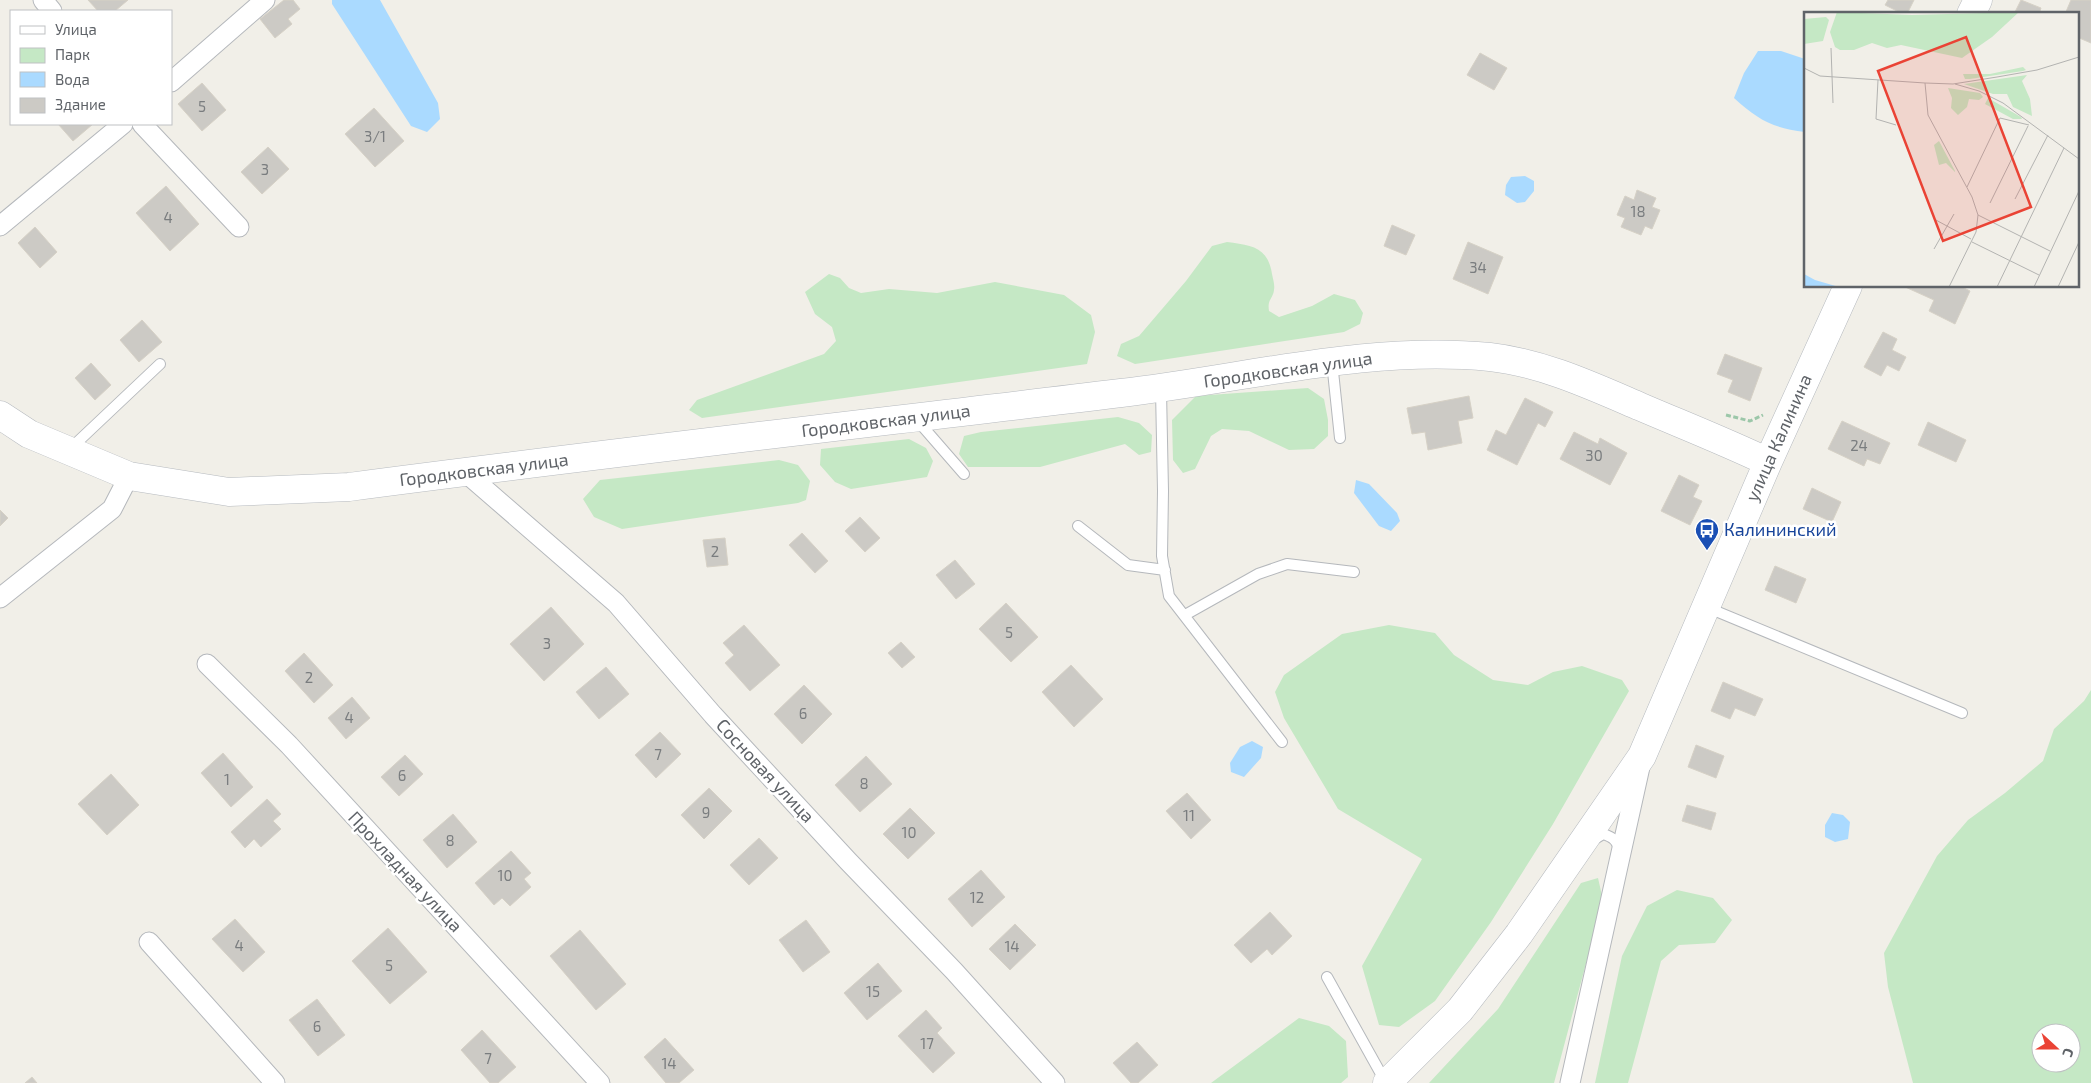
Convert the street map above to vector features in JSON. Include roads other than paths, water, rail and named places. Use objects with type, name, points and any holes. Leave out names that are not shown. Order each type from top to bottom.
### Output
[{"type":"main road","points":[[1973,12],[1978,0]]},
{"type":"main road","name":"улица Калинина","points":[[1386,1083],[1460,1010],[1519,934],[1642,756],[1768,462],[1847,288]]},
{"type":"main road","name":"Городковская улица","points":[[0,415],[29,434],[129,476],[229,492],[349,487],[1161,389],[1332,361],[1412,355],[1462,355],[1521,362],[1562,374],[1768,462]]},
{"type":"street","points":[[43,0],[51,10]]},
{"type":"street","points":[[172,81],[265,0]]},
{"type":"street","points":[[0,226],[122,125]]},
{"type":"street","points":[[143,125],[239,227]]},
{"type":"street","name":"Сосновая улица","points":[[464,472],[616,603],[713,715],[848,861],[954,971],[1055,1083]]},
{"type":"street","points":[[0,598],[112,509],[129,476]]},
{"type":"street","name":"Прохладная улица","points":[[207,664],[289,745],[600,1083]]},
{"type":"street","points":[[1570,1083],[1642,756]]},
{"type":"street","points":[[150,942],[275,1083]]},
{"type":"lane","points":[[1332,361],[1340,438]]},
{"type":"lane","points":[[69,451],[160,364]]},
{"type":"lane","points":[[1161,389],[1164,491],[1162,556],[1169,596],[1282,742]]},
{"type":"lane","points":[[916,418],[964,474]]},
{"type":"lane","points":[[1078,526],[1128,565],[1165,570]]},
{"type":"lane","points":[[1185,615],[1258,574],[1287,564],[1354,572]]},
{"type":"lane","points":[[1705,607],[1962,713]]},
{"type":"lane","points":[[1574,854],[1603,834],[1614,838],[1620,857]]},
{"type":"lane","points":[[1327,976],[1386,1083]]},
{"type":"water","points":[[332,0],[380,0],[438,103],[440,119],[427,132],[411,126],[332,4]]},
{"type":"water","points":[[1758,51],[1781,51],[1804,59],[1804,132],[1767,122],[1734,98],[1744,73]]},
{"type":"water","points":[[1525,176],[1534,181],[1534,191],[1525,202],[1517,203],[1505,195],[1506,185],[1511,177]]},
{"type":"water","points":[[1356,480],[1369,484],[1397,513],[1400,521],[1391,531],[1379,526],[1354,493]]},
{"type":"water","points":[[1252,741],[1263,747],[1261,758],[1244,777],[1231,772],[1230,763],[1240,747]]},
{"type":"water","points":[[1832,813],[1843,815],[1850,822],[1848,839],[1835,842],[1825,837],[1825,825]]},
{"type":"place","name":"Калининский","points":[[1707,551]]}]
